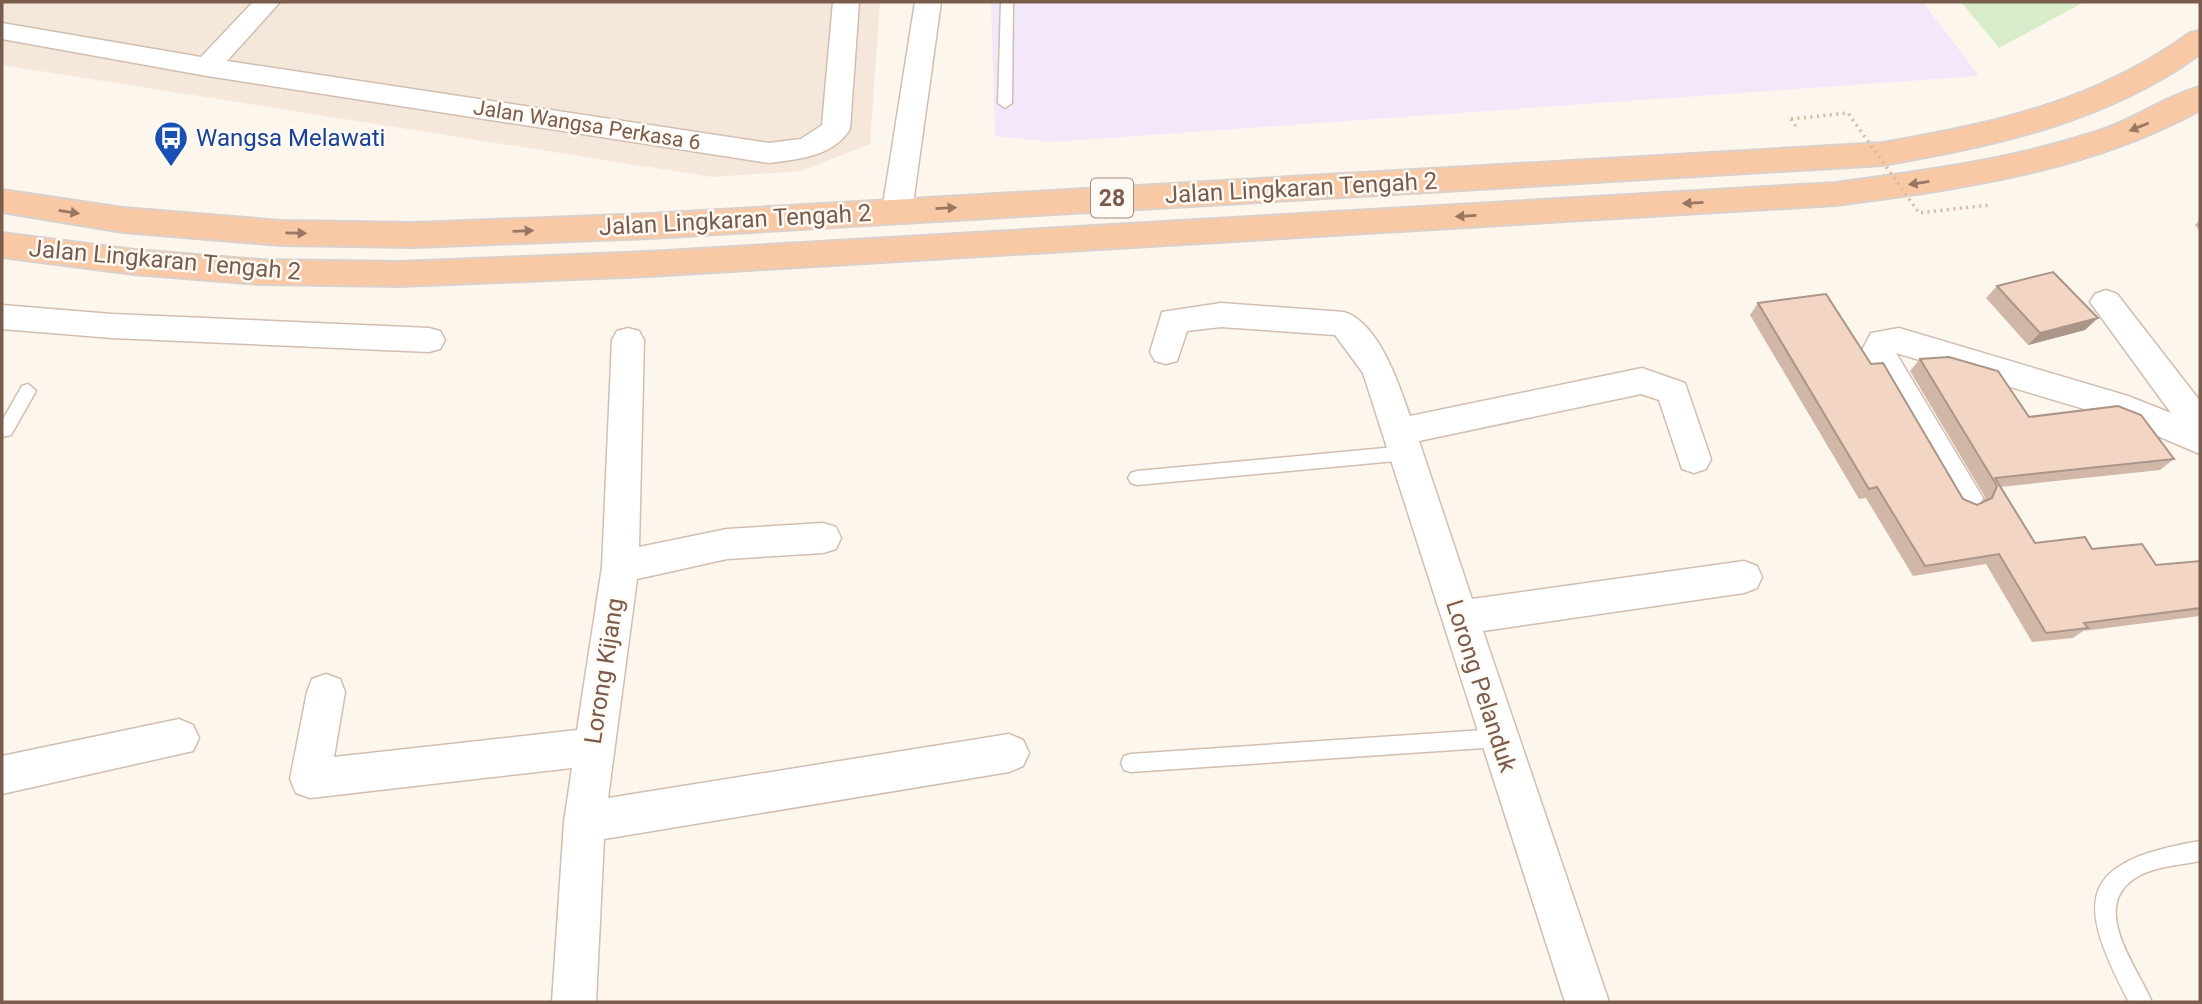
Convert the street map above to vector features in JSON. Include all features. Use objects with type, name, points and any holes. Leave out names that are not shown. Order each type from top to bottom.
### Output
[{"type":"highway","name":"Jalan Lingkaran Tengah 2","points":[[2,201],[123,220],[255,231],[415,235],[650,226],[1883,154],[1941,144],[2070,112],[2156,72],[2200,40]]},
{"type":"highway","name":"Jalan Lingkaran Tengah 2","points":[[2,245],[134,262],[247,271],[400,274],[648,264],[1835,194],[1967,176],[2106,140],[2146,125],[2200,97]]},
{"type":"street","points":[[2,31],[207,67],[267,2]]},
{"type":"street","name":"Jalan Wangsa Perkasa 6","points":[[207,67],[769,153],[808,148],[836,129],[846,2]]},
{"type":"street","points":[[897,211],[928,2]]},
{"type":"street","points":[[2106,302],[2192,414]]},
{"type":"street","name":"Lorong Pelanduk","points":[[1166,352],[1173,320],[1221,314],[1344,324],[1378,369],[1458,618],[1587,1002]]},
{"type":"street","points":[[2,317],[112,326],[429,340]]},
{"type":"street","name":"Lorong Kijang","points":[[574,1002],[584,822],[592,747],[620,567],[628,340]]},
{"type":"street","points":[[1966,498],[1878,350],[1882,342],[1899,340],[2128,409],[2200,440]]},
{"type":"street","points":[[1401,443],[1642,381],[1673,392],[1694,459]]},
{"type":"street","points":[[620,567],[727,544],[823,538]]},
{"type":"street","points":[[1458,618],[1744,577]]},
{"type":"street","points":[[326,692],[310,779],[592,747]]},
{"type":"street","points":[[2,775],[179,738]]},
{"type":"street","points":[[584,822],[1009,753]]},
{"type":"lane","points":[[1005,103],[1007,2]]},
{"type":"lane","points":[[2,430],[5,430],[28,391]]},
{"type":"lane","points":[[1137,478],[1401,443]]},
{"type":"lane","points":[[1131,763],[1498,738]]},
{"type":"lane","points":[[2141,1002],[2111,949],[2104,915],[2107,889],[2127,869],[2168,855],[2200,851]]},
{"type":"path","points":[[1791,119],[1848,113],[1919,213],[1989,205]]},
{"type":"shaded area","points":[[2,2],[880,2],[870,144],[801,171],[712,177],[2,65]]},
{"type":"shaded area","points":[[991,2],[1923,2],[1979,76],[1051,142],[995,136]]},
{"type":"green space","points":[[1961,2],[2084,2],[1999,48]]},
{"type":"building","points":[[2053,272],[2098,318],[2040,333],[1997,286]]},
{"type":"building","points":[[1826,294],[1871,364],[1883,363],[1963,499],[1977,505],[1992,498],[1997,486],[1920,359],[1949,357],[1998,371],[2029,417],[2118,406],[2141,415],[2174,459],[1995,478],[2035,543],[2085,537],[2092,549],[2142,544],[2156,565],[2200,561],[2200,608],[2084,623],[2088,628],[2046,633],[1999,554],[1925,566],[1877,487],[1869,489],[1758,303]]},
{"type":"place","name":"Wangsa Melawati","points":[[171,168]]}]
